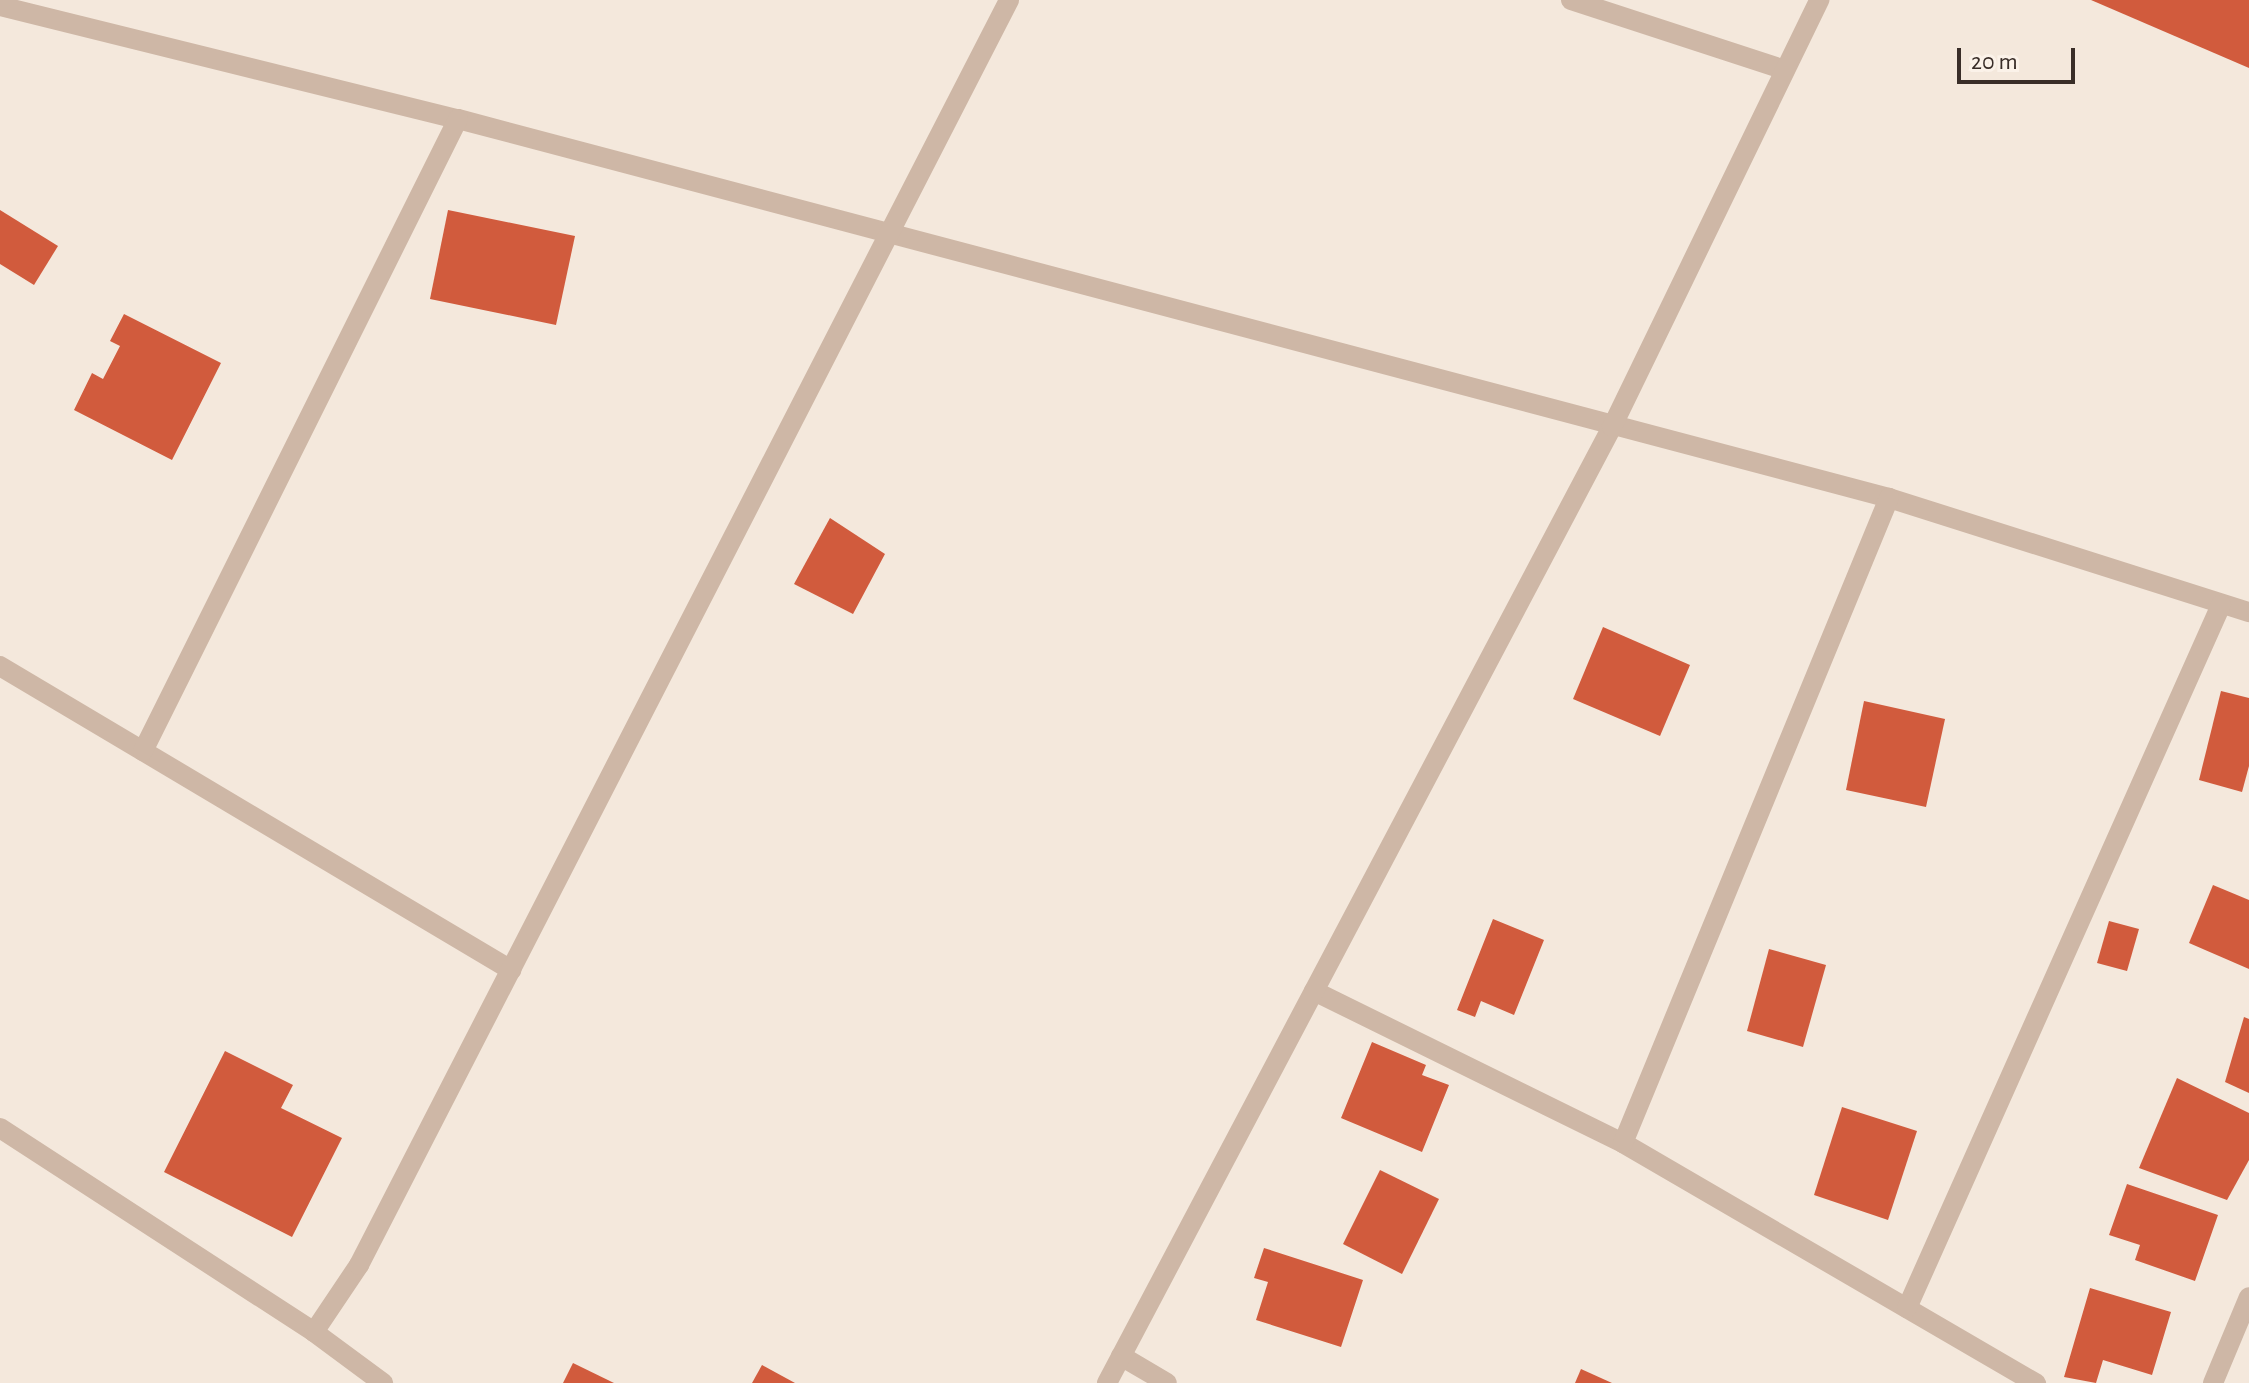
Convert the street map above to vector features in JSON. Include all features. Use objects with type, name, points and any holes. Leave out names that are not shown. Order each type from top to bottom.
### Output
[{"type":"street","points":[[314,1332],[359,1265],[1009,0]]},
{"type":"street","points":[[1571,0],[1785,70]]},
{"type":"street","points":[[1107,1383],[1612,427],[1819,0]]},
{"type":"street","points":[[0,6],[458,119],[1889,498],[2249,612]]},
{"type":"street","points":[[143,751],[458,119]]},
{"type":"street","points":[[1623,1143],[1889,498]]},
{"type":"street","points":[[1907,1308],[2221,605]]},
{"type":"street","points":[[0,666],[511,970]]},
{"type":"street","points":[[1314,991],[1623,1143],[2036,1383]]},
{"type":"street","points":[[0,1128],[314,1332],[383,1383]]},
{"type":"street","points":[[2213,1383],[2249,1297]]},
{"type":"street","points":[[1121,1356],[1167,1383]]},
{"type":"building","points":[[2091,0],[2249,0],[2249,68]]},
{"type":"building","points":[[0,210],[58,246],[34,285],[0,264]]},
{"type":"building","points":[[448,210],[575,236],[556,325],[430,299]]},
{"type":"building","points":[[124,314],[221,363],[172,460],[74,410],[92,373],[103,379],[120,346],[110,341]]},
{"type":"building","points":[[830,518],[885,554],[853,614],[794,584]]},
{"type":"building","points":[[1603,627],[1690,665],[1660,736],[1573,699]]},
{"type":"building","points":[[2221,691],[2249,698],[2249,766],[2242,792],[2199,780]]},
{"type":"building","points":[[1864,701],[1945,719],[1926,807],[1846,790]]},
{"type":"building","points":[[2213,885],[2249,900],[2249,969],[2189,943]]},
{"type":"building","points":[[1493,919],[1544,940],[1514,1015],[1481,1001],[1475,1017],[1457,1010]]},
{"type":"building","points":[[2109,921],[2139,929],[2127,971],[2097,963]]},
{"type":"building","points":[[1769,949],[1826,965],[1803,1047],[1747,1031]]},
{"type":"building","points":[[2244,1017],[2249,1019],[2249,1093],[2225,1082]]},
{"type":"building","points":[[1372,1042],[1426,1065],[1422,1075],[1449,1085],[1422,1152],[1341,1118]]},
{"type":"building","points":[[225,1051],[293,1085],[281,1108],[342,1138],[292,1237],[164,1172]]},
{"type":"building","points":[[2177,1078],[2249,1113],[2249,1160],[2227,1200],[2139,1168]]},
{"type":"building","points":[[1842,1107],[1917,1131],[1888,1220],[1814,1195]]},
{"type":"building","points":[[1380,1170],[1439,1199],[1402,1274],[1343,1244]]},
{"type":"building","points":[[2127,1184],[2218,1215],[2195,1281],[2135,1260],[2140,1245],[2109,1235]]},
{"type":"building","points":[[1264,1248],[1363,1280],[1341,1347],[1256,1320],[1268,1282],[1254,1278]]},
{"type":"building","points":[[2090,1288],[2171,1312],[2152,1375],[2103,1360],[2096,1383],[2064,1377]]},
{"type":"building","points":[[573,1363],[614,1383],[563,1383]]},
{"type":"building","points":[[762,1365],[795,1383],[752,1383]]},
{"type":"building","points":[[1581,1369],[1612,1383],[1575,1383]]}]
